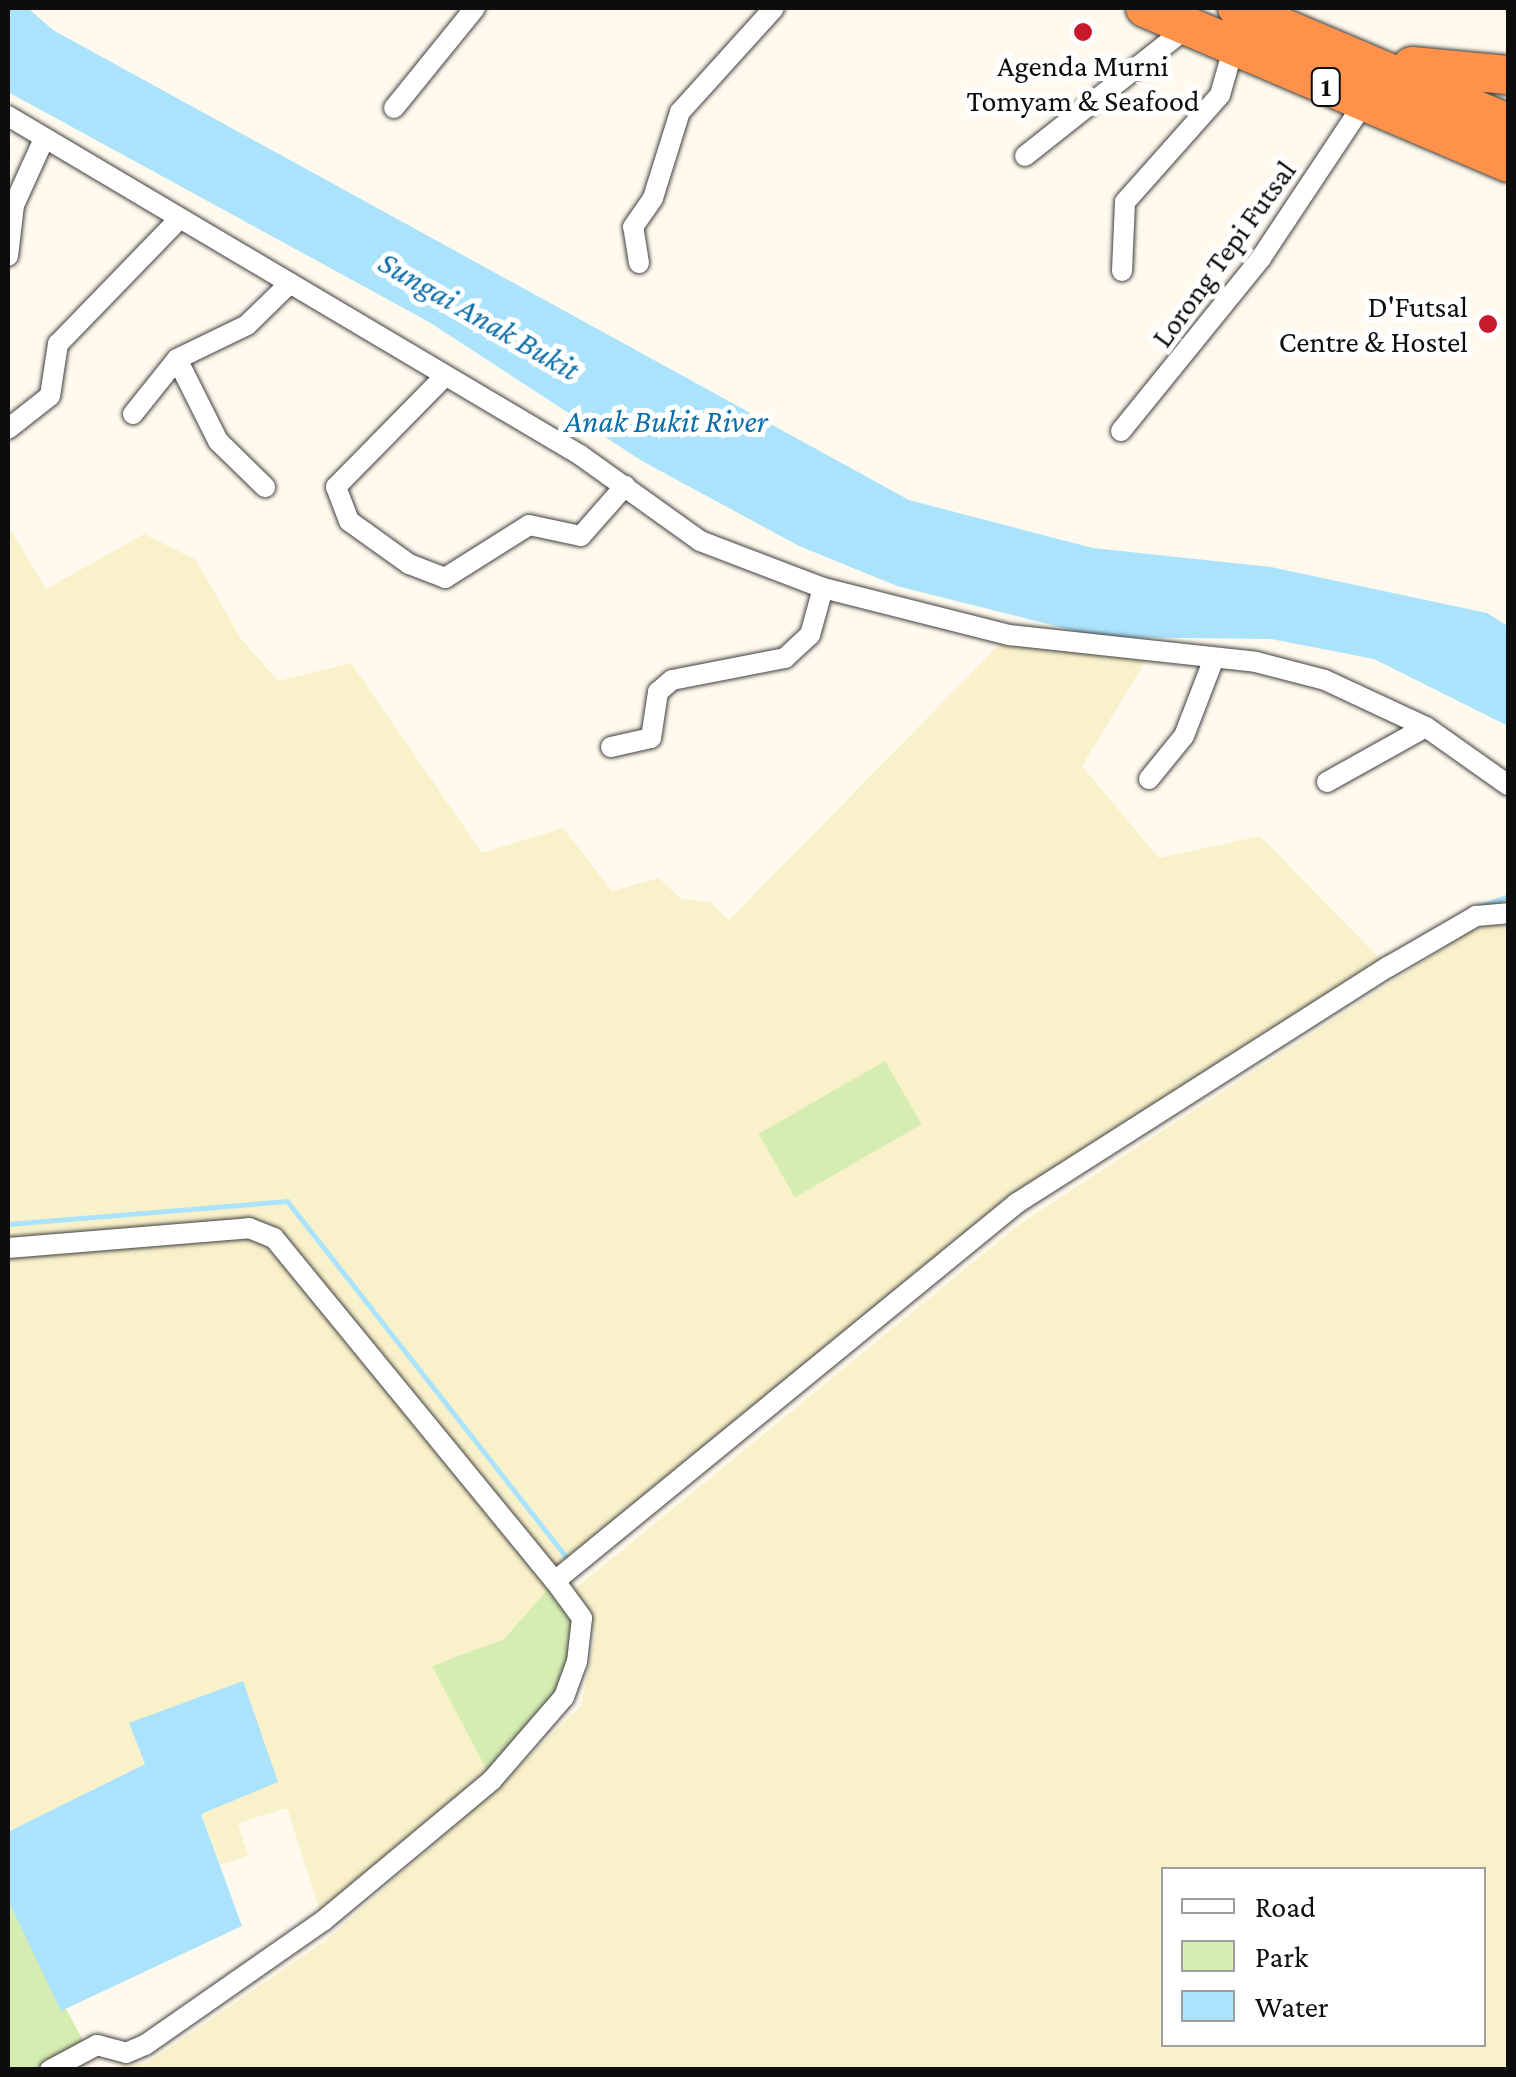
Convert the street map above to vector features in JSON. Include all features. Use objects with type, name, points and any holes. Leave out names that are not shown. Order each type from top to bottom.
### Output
[{"type":"highway","name":"1","points":[[1146,8],[1508,163]]},
{"type":"highway","name":"1","points":[[1237,8],[1508,123]]},
{"type":"highway","points":[[1255,8],[1425,70],[1508,75]]},
{"type":"street","points":[[394,108],[475,8]]},
{"type":"street","points":[[638,263],[633,227],[653,198],[680,112],[774,8]]},
{"type":"street","points":[[1025,156],[1188,27]]},
{"type":"street","points":[[1122,270],[1125,202],[1220,95],[1234,46]]},
{"type":"street","name":"Lorong Tepi Futsal","points":[[1122,431],[1251,272],[1364,103]]},
{"type":"street","points":[[8,116],[43,141],[290,283],[441,380],[625,486],[700,541],[823,588],[1009,635],[1213,661],[1325,680],[1426,727],[1508,784]]},
{"type":"street","points":[[8,256],[14,205],[43,141]]},
{"type":"street","points":[[8,429],[50,396],[58,344],[178,220]]},
{"type":"street","points":[[133,414],[177,359],[248,325],[290,283]]},
{"type":"street","points":[[177,359],[218,441],[265,487]]},
{"type":"street","points":[[441,380],[336,487],[349,522],[409,564],[445,578],[529,524],[581,536],[625,486]]},
{"type":"street","points":[[612,747],[651,738],[658,692],[672,680],[785,658],[810,636],[823,588]]},
{"type":"street","points":[[1149,779],[1184,736],[1213,661]]},
{"type":"street","points":[[1327,782],[1426,727]]},
{"type":"street","points":[[555,1581],[1017,1203],[1388,966],[1476,916],[1508,913]]},
{"type":"street","points":[[8,1248],[248,1228],[274,1238],[582,1618],[577,1662],[564,1697],[492,1780],[322,1921],[145,2045],[126,2053],[97,2046],[50,2070]]},
{"type":"shaded area","points":[[8,526],[46,589],[144,534],[196,560],[241,639],[278,681],[351,663],[482,853],[563,828],[612,891],[659,878],[681,899],[710,902],[729,920],[1009,635],[1148,657],[1082,766],[1159,858],[1260,836],[1388,967],[1017,1203],[555,1581],[504,1639],[433,1666],[492,1780],[323,1921],[287,1808],[238,1823],[248,1856],[220,1865],[201,1813],[278,1781],[129,1723],[146,1764],[8,1832]]},
{"type":"shaded area","points":[[1494,924],[1508,928],[1508,2069],[81,2070],[147,2063],[325,1941],[488,1796],[581,1706],[595,1633],[570,1593],[1021,1223],[1470,931]]},
{"type":"green space","points":[[885,1061],[922,1124],[795,1197],[759,1134]]},
{"type":"green space","points":[[555,1581],[582,1618],[564,1697],[492,1780],[432,1666],[504,1639]]},
{"type":"green space","points":[[8,1900],[87,2048],[51,2069],[8,2069]]},
{"type":"water","name":"Anak Bukit River","points":[[8,8],[28,8],[53,30],[909,500],[1093,548],[1271,567],[1487,613],[1508,626],[1508,726],[1374,659],[1271,639],[1099,637],[897,586],[799,546],[642,461],[429,322],[8,92]]},
{"type":"water","points":[[243,1681],[278,1782],[201,1814],[242,1926],[61,2011],[8,1900],[8,1832],[145,1764],[129,1723]]},
{"type":"waterway","points":[[1474,908],[1508,896]]},
{"type":"waterway","points":[[8,1224],[287,1201],[571,1563]]},
{"type":"place","name":"Agenda Murni Tomyam & Seafood","points":[[1083,32]]},
{"type":"place","name":"D'Futsal Centre & Hostel","points":[[1488,324]]},
{"type":"water label","name":"Sungai Anak Bukit","points":[[479,316]]}]
